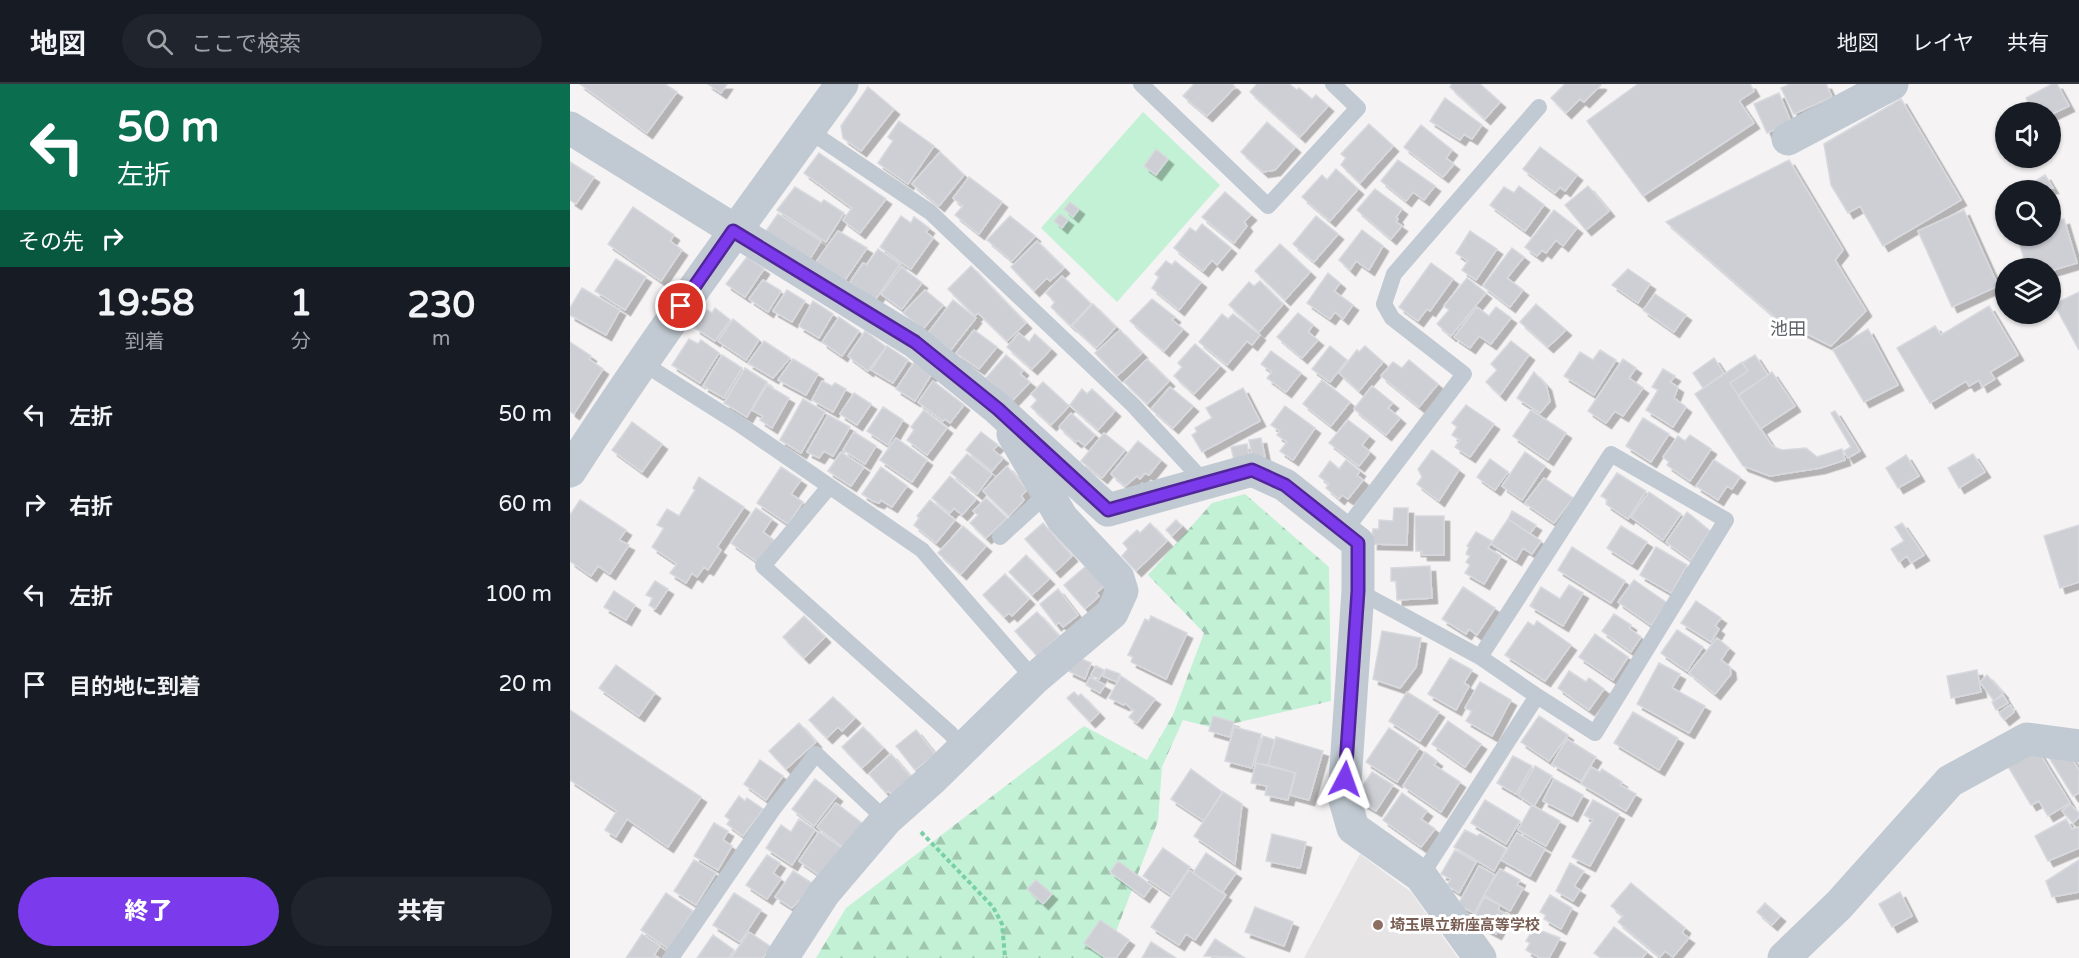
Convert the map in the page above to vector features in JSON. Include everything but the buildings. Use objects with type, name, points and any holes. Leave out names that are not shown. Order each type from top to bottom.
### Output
[{"type":"street","points":[[570,471],[641,362],[733,231],[842,84]]},
{"type":"street","points":[[1788,140],[1887,86]]},
{"type":"street","points":[[570,128],[915,342],[998,409],[1108,510],[1252,470],[1285,485],[1358,543],[1358,591],[1344,797],[1353,828],[1420,876],[1480,958]]},
{"type":"street","points":[[782,958],[824,893],[892,814],[1034,679],[1112,612],[1122,591],[1118,578],[1062,518],[998,409]]},
{"type":"street","points":[[1784,958],[1839,904],[1950,781],[2027,739],[2079,747]]},
{"type":"lane","points":[[1141,84],[1268,206],[1358,108],[1333,84]]},
{"type":"lane","points":[[1343,533],[1464,374],[1392,318],[1384,304],[1394,274],[1539,107]]},
{"type":"lane","points":[[808,130],[930,212],[1133,405],[1206,484]]},
{"type":"lane","points":[[641,362],[739,424],[922,550],[1034,679]]},
{"type":"lane","points":[[1358,591],[1480,657],[1595,733],[1726,520],[1611,454],[1480,657]]},
{"type":"lane","points":[[829,487],[763,566],[950,733],[962,747]]},
{"type":"lane","points":[[1000,537],[1047,494]]},
{"type":"lane","points":[[1420,876],[1537,696]]},
{"type":"lane","points":[[671,958],[774,808],[816,754],[892,814]]},
{"type":"path","points":[[892,814],[993,907],[1002,924],[1005,957],[1003,958]]},
{"type":"shaded area","name":"埼玉県立新座高等学校","points":[[1360,854],[1411,892],[1458,958],[1304,958]]},
{"type":"green space","points":[[1143,112],[1220,185],[1117,302],[1041,228]]},
{"type":"green space","points":[[1245,494],[1329,567],[1331,701],[1214,728],[1183,720],[1162,767],[1158,821],[1106,958],[816,958],[846,908],[1084,726],[1147,760],[1173,715],[1204,633],[1148,575],[1212,503]]},
{"type":"place","name":"埼玉県立新座高等学校","points":[[1378,925]]},
{"type":"district","name":"池田","points":[[1788,329]]},
{"type":"route","points":[[681,306],[733,231],[915,342],[998,409],[1108,510],[1252,470],[1285,485],[1358,543],[1358,591],[1345,779]]}]
